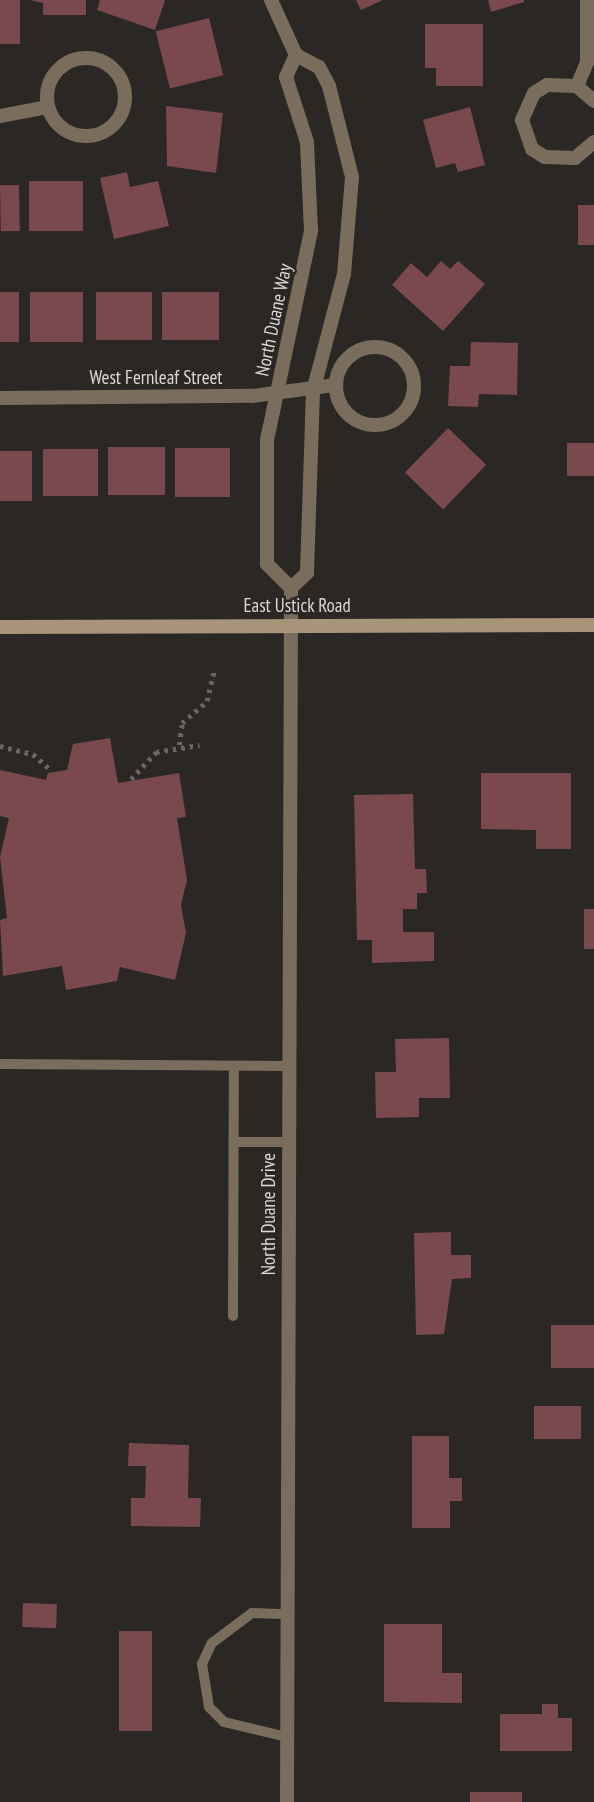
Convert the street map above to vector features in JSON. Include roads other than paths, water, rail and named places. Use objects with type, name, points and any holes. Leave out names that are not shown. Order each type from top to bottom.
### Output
[{"type":"main road","name":"East Ustick Road","points":[[0,626],[594,625]]},
{"type":"street","points":[[271,0],[296,55],[319,67],[329,86],[352,177],[344,274],[313,391],[307,573],[291,588],[290,625]]},
{"type":"street","points":[[577,86],[587,62],[587,0]]},
{"type":"street","name":"North Duane Way","points":[[291,588],[267,564],[267,440],[311,230],[307,142],[286,76],[296,55]]},
{"type":"street","points":[[76,59],[106,63],[124,86],[121,116],[97,135],[67,131],[48,107],[52,77],[76,59]]},
{"type":"street","points":[[594,101],[577,86],[547,85],[534,93],[522,120],[524,136],[539,153],[560,161],[594,142]]},
{"type":"street","points":[[0,116],[48,107]]},
{"type":"street","points":[[313,391],[336,384],[348,357],[376,346],[404,359],[414,387],[402,414],[374,425],[346,412],[336,384]]},
{"type":"street","name":"West Fernleaf Street","points":[[0,398],[277,394],[313,391]]},
{"type":"street","name":"North Duane Drive","points":[[287,1802],[290,625]]},
{"type":"lane","points":[[0,1064],[289,1066]]},
{"type":"lane","points":[[233,1315],[234,1066]]},
{"type":"lane","points":[[234,1142],[289,1142]]},
{"type":"lane","points":[[287,1737],[224,1722],[209,1707],[202,1664],[212,1643],[241,1620],[288,1614]]}]
